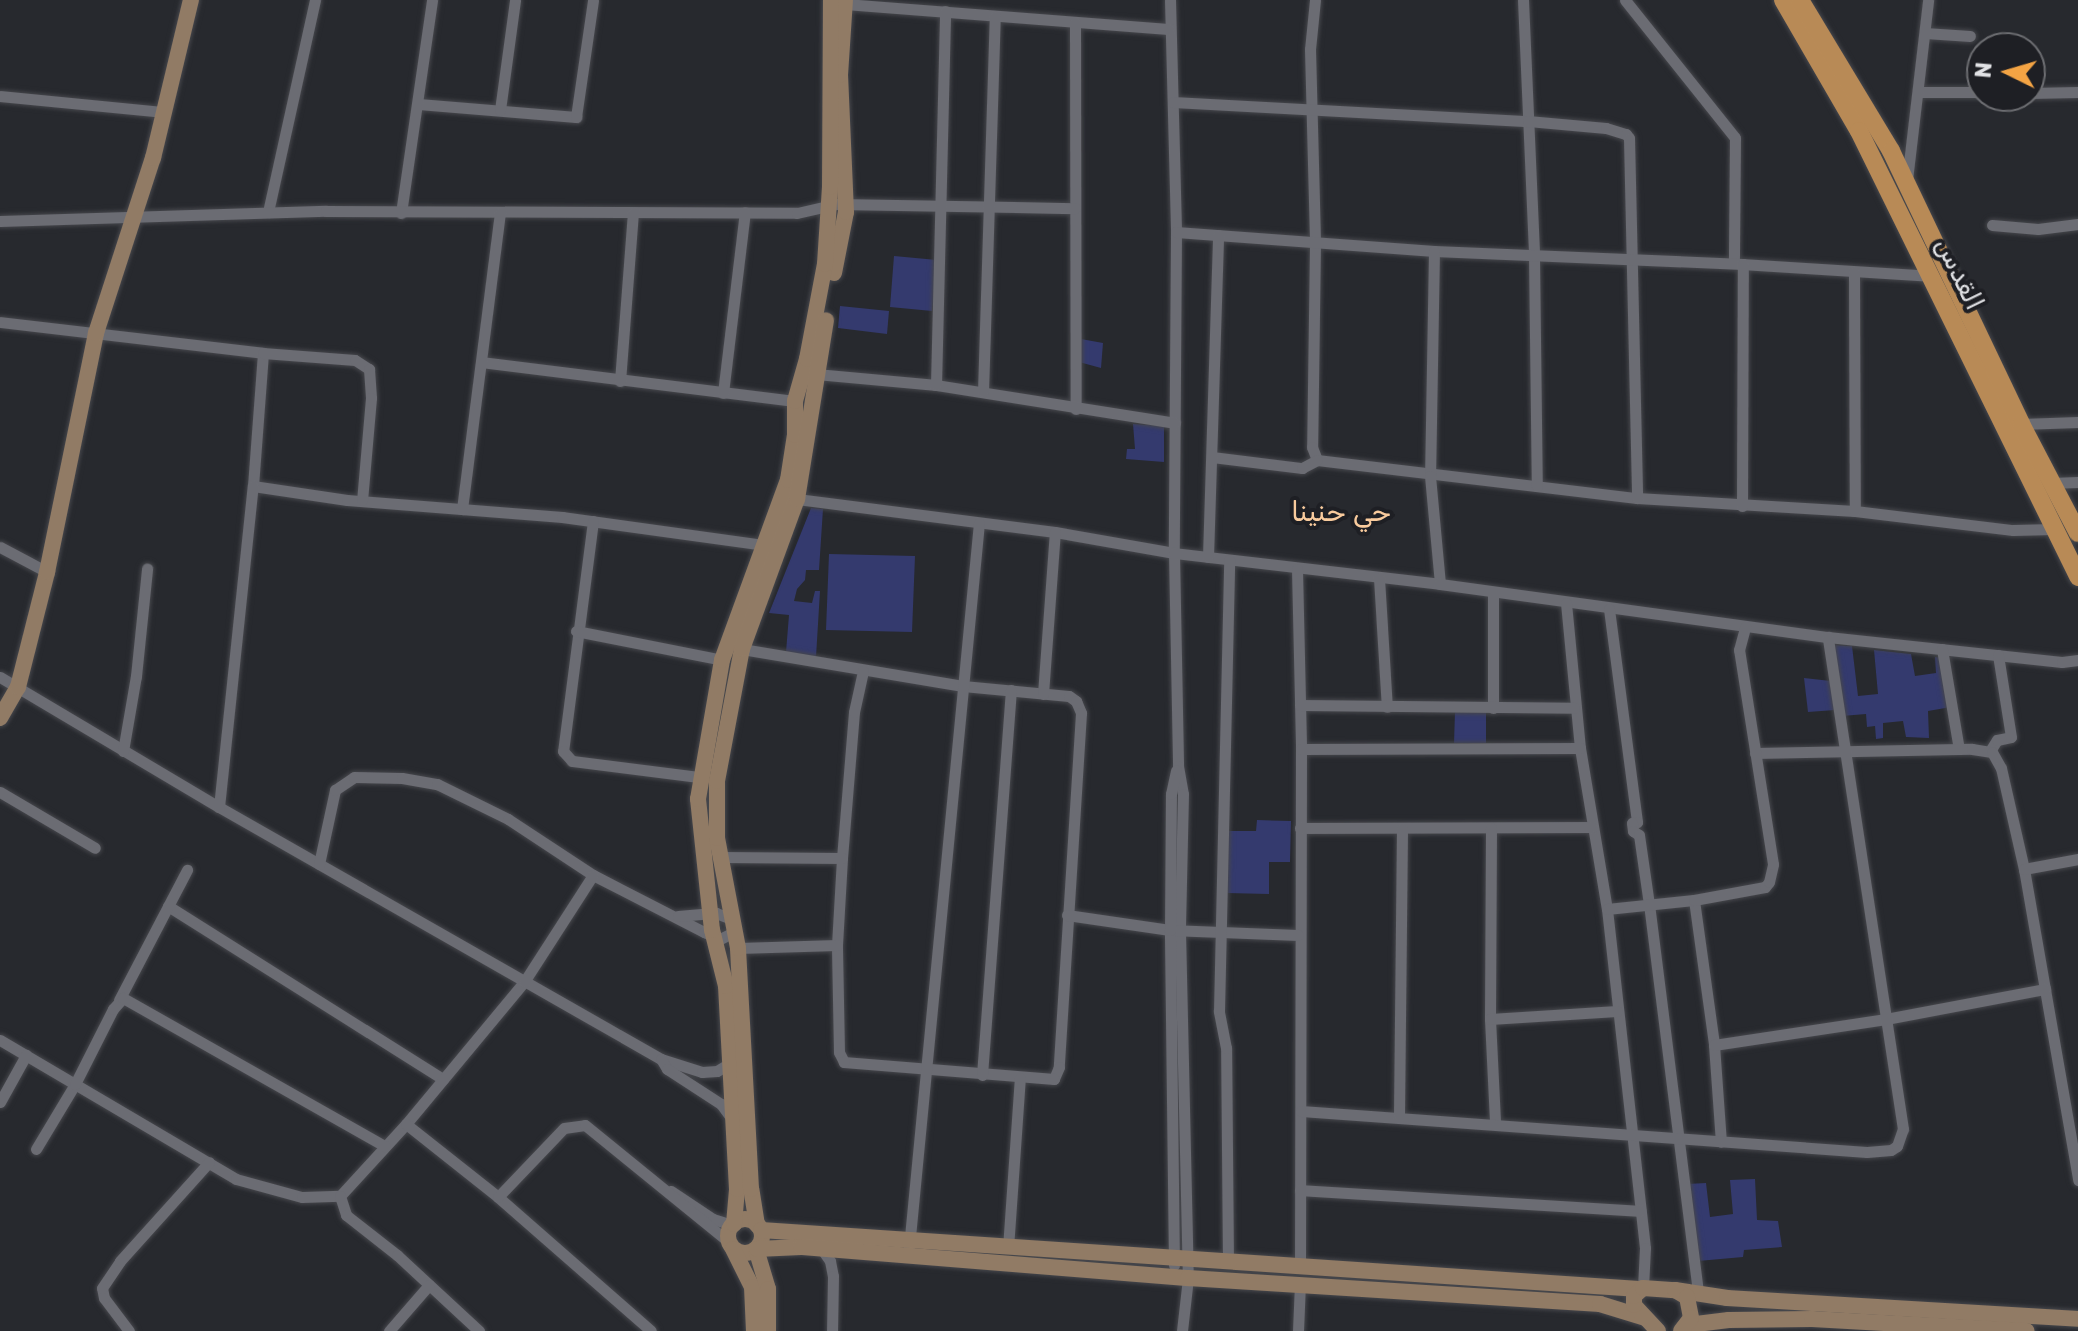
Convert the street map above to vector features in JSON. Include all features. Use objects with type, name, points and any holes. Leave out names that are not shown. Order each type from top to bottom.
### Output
[{"type":"main road","name":"القدس","points":[[1783,0],[1859,131],[2077,572]]},
{"type":"main road","name":"القدس","points":[[1800,0],[1891,151],[2021,424],[2078,533]]},
{"type":"street","points":[[0,718],[18,687],[47,572],[96,333],[164,112],[191,0]]},
{"type":"street","points":[[268,212],[315,0]]},
{"type":"street","points":[[401,213],[432,0]]},
{"type":"street","points":[[500,110],[515,0]]},
{"type":"street","points":[[418,104],[578,115],[593,0]]},
{"type":"street","points":[[1170,0],[1176,232],[1174,553],[1178,766],[1183,794],[1175,930],[1182,1331]]},
{"type":"street","points":[[1171,34],[1177,0]]},
{"type":"street","points":[[1315,0],[1311,108],[1315,244],[1312,447],[1317,460]]},
{"type":"street","points":[[1523,0],[1534,255],[1537,486]]},
{"type":"street","points":[[1625,0],[1735,138],[1742,506]]},
{"type":"street","points":[[1907,185],[1920,92],[1928,0]]},
{"type":"street","points":[[840,1],[1171,34]]},
{"type":"street","points":[[754,1331],[752,1287],[732,1246],[737,1201],[724,974],[710,914],[698,819],[699,777],[722,660],[788,480],[802,402],[816,374],[846,212],[840,1]]},
{"type":"street","points":[[768,1331],[768,1289],[756,1249],[759,1227],[751,1189],[736,933],[720,857],[716,819],[717,781],[742,649],[797,499],[807,359],[823,276],[840,1]]},
{"type":"street","points":[[936,385],[945,11]]},
{"type":"street","points":[[983,392],[995,16]]},
{"type":"street","points":[[1075,23],[1076,409]]},
{"type":"street","points":[[1925,33],[1966,36]]},
{"type":"street","points":[[1920,92],[1966,92]]},
{"type":"street","points":[[2046,93],[2078,92]]},
{"type":"street","points":[[0,96],[164,112]]},
{"type":"street","points":[[1173,102],[1528,121],[1614,129],[1626,134],[1629,138],[1637,498]]},
{"type":"street","points":[[1891,151],[1912,144]]},
{"type":"street","points":[[0,221],[268,212],[827,213],[942,205],[1075,208]]},
{"type":"street","points":[[462,509],[500,212]]},
{"type":"street","points":[[620,381],[633,212]]},
{"type":"street","points":[[723,393],[745,212]]},
{"type":"street","points":[[827,213],[846,212]]},
{"type":"street","points":[[1992,225],[2038,229],[2078,224]]},
{"type":"street","points":[[1176,232],[1434,251],[1632,258],[1932,276]]},
{"type":"street","points":[[1208,557],[1218,235]]},
{"type":"street","points":[[1434,251],[1430,476],[1440,584]]},
{"type":"street","points":[[1854,272],[1855,511]]},
{"type":"street","points":[[0,322],[263,353],[355,360],[369,369],[371,398],[362,500]]},
{"type":"street","points":[[219,807],[232,716],[263,353]]},
{"type":"street","points":[[481,362],[802,402]]},
{"type":"street","points":[[816,374],[936,385],[1175,423]]},
{"type":"street","points":[[2021,424],[2078,422]]},
{"type":"street","points":[[1212,457],[1302,468],[1317,460],[1430,476],[1637,498],[1855,511],[2013,530],[2054,529]]},
{"type":"street","points":[[2051,483],[2078,482]]},
{"type":"street","points":[[253,486],[362,500],[593,521],[765,545]]},
{"type":"street","points":[[797,499],[1055,532],[1174,553],[1440,584],[1745,627],[2045,660],[2078,660]]},
{"type":"street","points":[[593,521],[563,747],[568,759],[699,777]]},
{"type":"street","points":[[909,1248],[979,523]]},
{"type":"street","points":[[1043,694],[1055,532]]},
{"type":"street","points":[[0,547],[47,572]]},
{"type":"street","points":[[1228,1263],[1226,1048],[1219,1011],[1229,560]]},
{"type":"street","points":[[123,751],[136,676],[147,569]]},
{"type":"street","points":[[1297,569],[1301,749],[1298,1331]]},
{"type":"street","points":[[1379,578],[1387,707]]},
{"type":"street","points":[[1493,592],[1493,708]]},
{"type":"street","points":[[1566,603],[1574,708],[1607,909],[1646,1265],[1634,1305],[1652,1326]]},
{"type":"street","points":[[1609,609],[1637,822],[1632,823],[1633,831],[1639,835],[1649,904],[1698,1293]]},
{"type":"street","points":[[1607,909],[1694,900],[1765,887],[1769,882],[1773,864],[1739,650],[1745,627]]},
{"type":"street","points":[[576,631],[722,660]]},
{"type":"street","points":[[1301,1111],[1399,1115],[1867,1152],[1891,1150],[1897,1146],[1903,1129],[1868,880],[1844,751],[1828,637]]},
{"type":"street","points":[[742,649],[963,686],[1072,697],[1081,713],[1058,1075],[1054,1079],[844,1062],[838,1040],[837,945],[854,712],[863,671]]},
{"type":"street","points":[[1942,649],[1959,749]]},
{"type":"street","points":[[1990,751],[1997,740],[2011,737],[1998,655]]},
{"type":"street","points":[[2045,660],[2078,671]]},
{"type":"street","points":[[0,677],[219,807],[661,1059],[702,1072],[717,1071],[730,1063]]},
{"type":"street","points":[[982,1075],[1011,690]]},
{"type":"street","points":[[1300,705],[1574,708]]},
{"type":"street","points":[[1301,749],[1580,748]]},
{"type":"street","points":[[1755,753],[1990,751]]},
{"type":"street","points":[[1990,751],[2001,768],[2024,869],[2072,1118],[2078,1180]]},
{"type":"street","points":[[319,864],[335,790],[354,777],[437,784],[508,819],[593,875],[714,937],[726,939],[736,933],[837,945]]},
{"type":"street","points":[[0,792],[95,848]]},
{"type":"street","points":[[1300,828],[1592,827]]},
{"type":"street","points":[[1491,828],[1490,1019],[1495,1122]]},
{"type":"street","points":[[1399,1115],[1402,829]]},
{"type":"street","points":[[720,857],[842,858]]},
{"type":"street","points":[[2024,869],[2078,859]]},
{"type":"street","points":[[36,1149],[75,1084],[187,870]]},
{"type":"street","points":[[0,1040],[236,1179],[302,1197],[340,1196],[406,1124],[524,982],[593,875]]},
{"type":"street","points":[[1694,900],[1714,1045],[1721,1142]]},
{"type":"street","points":[[168,906],[443,1079]]},
{"type":"street","points":[[674,915],[722,914],[736,933]]},
{"type":"street","points":[[1067,915],[1221,934],[1298,935]]},
{"type":"street","points":[[1714,1045],[1886,1019],[2045,989]]},
{"type":"street","points":[[119,1000],[123,998],[188,1037],[337,1116],[385,1146]]},
{"type":"street","points":[[1490,1019],[1617,1011]]},
{"type":"street","points":[[0,1102],[26,1055]]},
{"type":"street","points":[[661,1059],[667,1069],[721,1104],[732,1121]]},
{"type":"street","points":[[1008,1248],[1020,1078]]},
{"type":"street","points":[[406,1124],[498,1197],[651,1331]]},
{"type":"street","points":[[498,1197],[559,1132],[578,1124],[592,1128],[667,1190],[713,1219],[733,1224],[746,1220],[759,1227],[821,1242],[1181,1273],[1668,1289],[2078,1319]]},
{"type":"street","points":[[129,1331],[104,1298],[102,1288],[120,1261],[209,1162]]},
{"type":"street","points":[[667,1190],[678,1204],[745,1253],[821,1242]]},
{"type":"street","points":[[1300,1190],[1640,1211]]},
{"type":"street","points":[[340,1196],[346,1215],[479,1331]]},
{"type":"street","points":[[821,1242],[833,1276],[832,1331]]},
{"type":"street","points":[[833,1276],[850,1244]]},
{"type":"street","points":[[909,1248],[1008,1248],[1181,1273],[1228,1263],[1300,1275],[1600,1304],[1652,1326]]},
{"type":"street","points":[[1646,1265],[1668,1289],[1691,1304],[1685,1329],[1729,1320],[2027,1331]]},
{"type":"street","points":[[389,1331],[429,1285]]},
{"type":"shaded area","points":[[894,256],[937,260],[932,311],[890,307]]},
{"type":"shaded area","points":[[840,306],[889,311],[887,334],[838,328]]},
{"type":"shaded area","points":[[1081,339],[1103,343],[1101,368],[1079,362]]},
{"type":"shaded area","points":[[1133,424],[1164,426],[1164,462],[1126,459],[1127,449],[1135,449]]},
{"type":"shaded area","points":[[811,508],[823,509],[819,570],[806,570],[805,580],[797,589],[794,601],[812,603],[815,591],[820,591],[816,657],[786,652],[789,615],[769,613]]},
{"type":"shaded area","points":[[829,554],[915,556],[912,632],[826,630]]},
{"type":"shaded area","points":[[1831,645],[1852,646],[1858,696],[1878,694],[1874,650],[1911,654],[1915,676],[1936,673],[1935,657],[1942,658],[1951,707],[1928,711],[1929,738],[1906,737],[1903,721],[1883,723],[1883,738],[1876,739],[1875,726],[1867,727],[1866,714],[1842,716]]},
{"type":"shaded area","points":[[1804,678],[1831,681],[1835,710],[1808,712]]},
{"type":"shaded area","points":[[1455,711],[1486,712],[1486,743],[1454,743]]},
{"type":"shaded area","points":[[1257,820],[1291,821],[1290,862],[1269,862],[1269,894],[1226,893],[1228,831],[1256,831]]},
{"type":"shaded area","points":[[1755,1179],[1757,1220],[1778,1221],[1782,1247],[1744,1250],[1743,1257],[1698,1261],[1687,1184],[1706,1183],[1710,1217],[1733,1214],[1730,1180]]},
{"type":"district","name":"حي حنينا","points":[[1341,512]]}]
